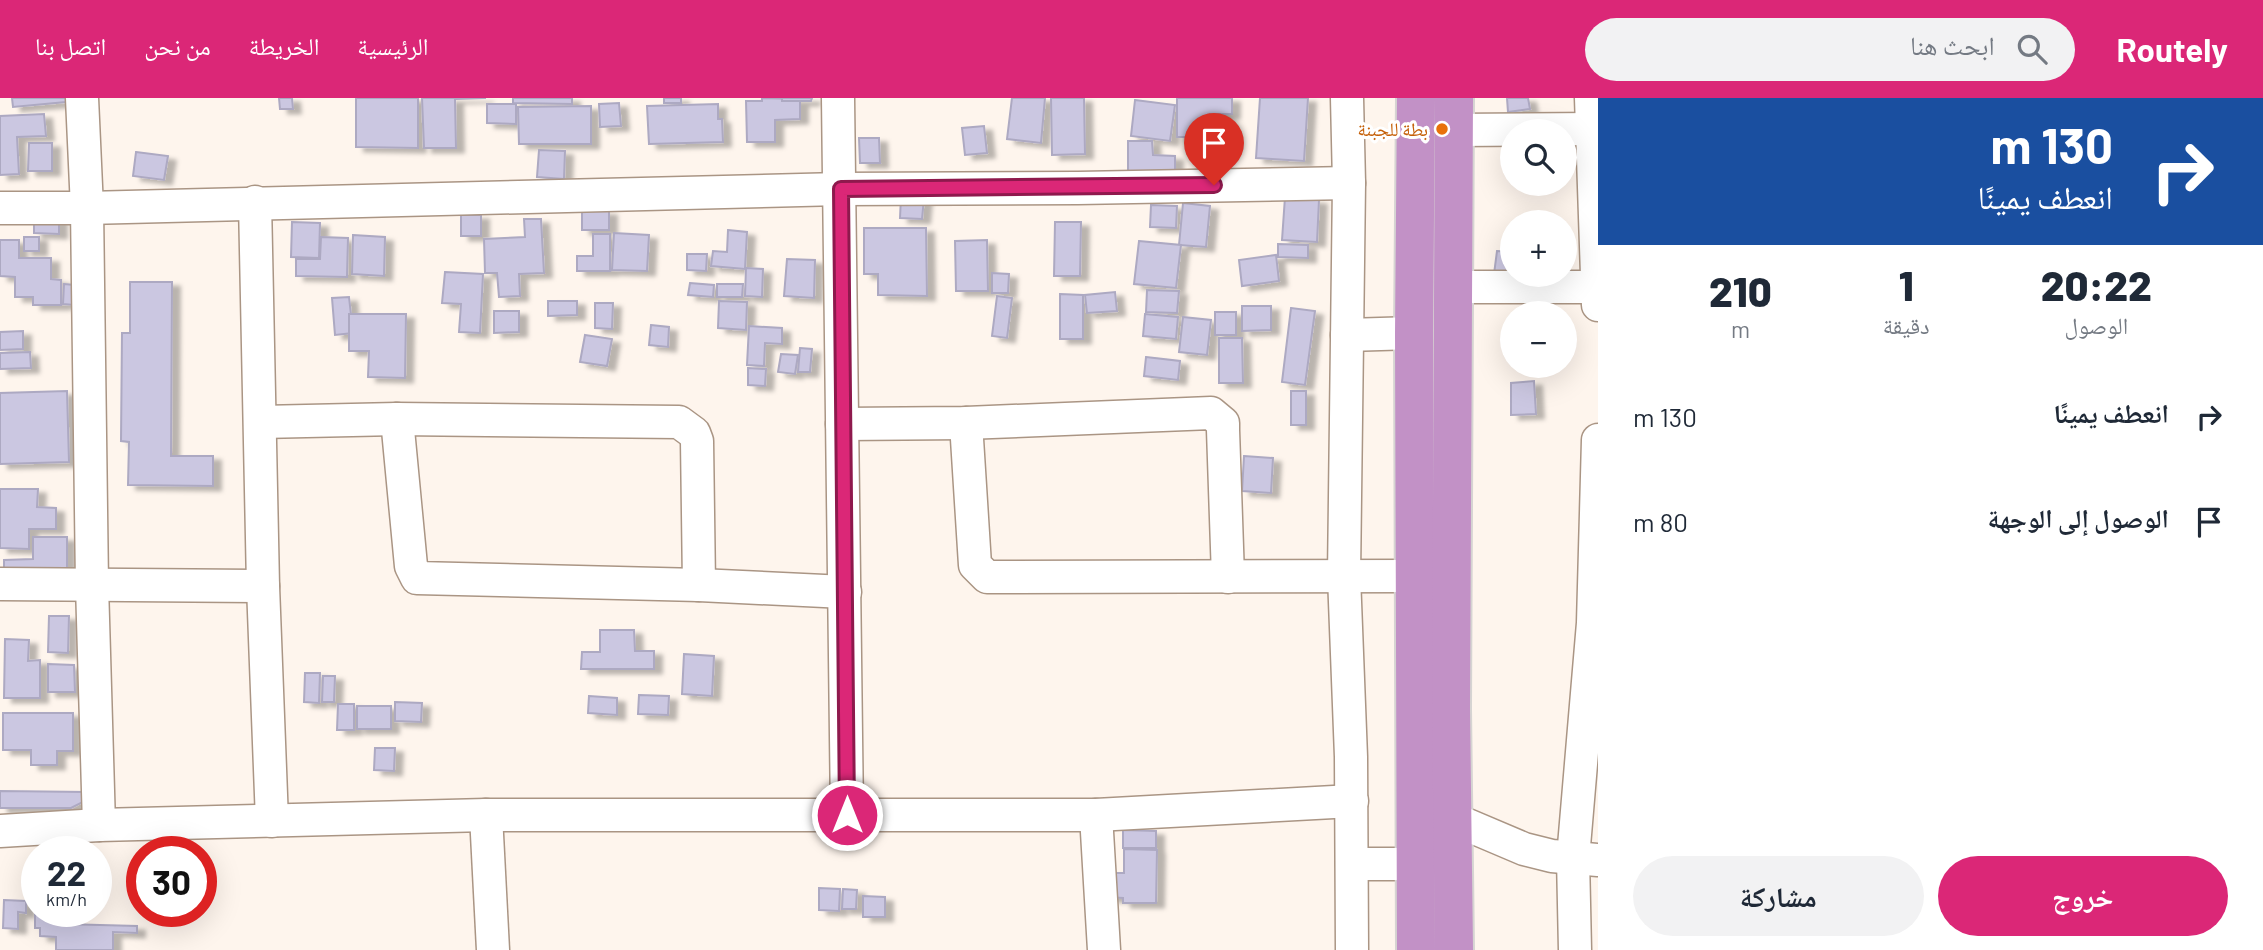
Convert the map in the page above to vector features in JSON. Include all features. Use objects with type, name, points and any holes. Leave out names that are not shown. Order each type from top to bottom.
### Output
[{"type":"highway","points":[[1416,98],[1416,950]]},
{"type":"highway","points":[[1454,114],[1451,818],[1454,950]]},
{"type":"street","points":[[82,98],[87,208],[92,585],[99,825]]},
{"type":"street","points":[[838,98],[847,815]]},
{"type":"street","points":[[1347,98],[1349,183],[1344,576],[1352,801],[1352,950]]},
{"type":"street","points":[[1454,114],[1594,118],[1598,305]]},
{"type":"street","points":[[0,208],[841,189],[1349,183]]},
{"type":"street","points":[[255,202],[271,821]]},
{"type":"street","points":[[1454,286],[1598,287]]},
{"type":"street","points":[[1347,335],[1414,333]]},
{"type":"street","points":[[842,424],[966,423],[1211,413],[1223,422],[1228,577]]},
{"type":"street","points":[[261,422],[397,419],[679,422],[694,433],[697,441],[699,585]]},
{"type":"street","points":[[397,419],[411,566],[417,578],[699,585],[845,592]]},
{"type":"street","points":[[966,423],[975,565],[987,577],[1414,576]]},
{"type":"street","points":[[1575,950],[1586,859],[1596,623],[1598,440]]},
{"type":"street","points":[[0,584],[263,586]]},
{"type":"street","points":[[0,831],[99,825],[486,816],[1096,815],[1352,801]]},
{"type":"street","points":[[1096,815],[1104,950]]},
{"type":"street","points":[[486,816],[494,950]]},
{"type":"street","points":[[1451,818],[1524,849],[1552,856],[1586,859]]},
{"type":"street","points":[[1352,864],[1416,864]]},
{"type":"building","points":[[12,98],[66,98],[66,102],[13,107]]},
{"type":"building","points":[[279,98],[292,98],[293,109],[280,109]]},
{"type":"building","points":[[356,98],[418,98],[418,148],[356,147]]},
{"type":"building","points":[[422,98],[486,98],[455,99],[456,148],[424,148]]},
{"type":"building","points":[[513,98],[572,98],[572,104],[513,103]]},
{"type":"building","points":[[664,98],[681,98],[681,103],[664,103]]},
{"type":"building","points":[[762,98],[800,99],[800,119],[775,120],[775,142],[747,142],[746,101],[762,101]]},
{"type":"building","points":[[782,98],[812,98],[811,101],[782,101]]},
{"type":"building","points":[[1012,98],[1045,98],[1041,143],[1007,139]]},
{"type":"building","points":[[1051,98],[1084,98],[1085,154],[1052,155]]},
{"type":"building","points":[[1177,98],[1232,98],[1232,114],[1210,114],[1210,137],[1177,137]]},
{"type":"building","points":[[1260,98],[1308,98],[1304,161],[1256,158]]},
{"type":"building","points":[[1507,98],[1528,98],[1530,109],[1508,112]]},
{"type":"building","points":[[1135,100],[1175,105],[1170,141],[1131,136]]},
{"type":"building","points":[[619,103],[621,126],[600,127],[599,104]]},
{"type":"building","points":[[487,104],[516,104],[516,124],[487,123]]},
{"type":"building","points":[[718,104],[723,142],[649,144],[647,106]]},
{"type":"building","points":[[591,106],[591,144],[519,144],[518,107]]},
{"type":"building","points":[[44,114],[46,136],[17,137],[19,174],[0,175],[0,116]]},
{"type":"building","points":[[984,126],[987,153],[965,155],[962,128]]},
{"type":"building","points":[[859,138],[879,138],[880,163],[860,163]]},
{"type":"building","points":[[1128,141],[1152,141],[1153,155],[1175,156],[1175,173],[1128,174]]},
{"type":"building","points":[[29,143],[52,143],[52,171],[28,171]]},
{"type":"building","points":[[539,150],[565,151],[564,179],[537,177]]},
{"type":"building","points":[[136,152],[168,156],[164,180],[133,176]]},
{"type":"building","points":[[901,196],[924,198],[922,219],[900,218]]},
{"type":"building","points":[[1285,197],[1319,200],[1317,242],[1282,240]]},
{"type":"building","points":[[1183,203],[1210,206],[1206,247],[1179,245]]},
{"type":"building","points":[[1151,205],[1177,206],[1176,228],[1150,227]]},
{"type":"building","points":[[582,210],[609,211],[609,230],[582,230]]},
{"type":"building","points":[[461,215],[481,215],[481,236],[461,236]]},
{"type":"building","points":[[59,218],[59,234],[34,233],[34,220]]},
{"type":"building","points":[[524,219],[541,219],[544,273],[519,274],[520,296],[499,297],[497,273],[485,273],[484,239],[525,237]]},
{"type":"building","points":[[292,222],[320,223],[319,258],[291,257]]},
{"type":"building","points":[[1055,222],[1081,222],[1080,276],[1054,276]]},
{"type":"building","points":[[864,228],[926,228],[927,296],[878,295],[878,274],[864,274]]},
{"type":"building","points":[[728,230],[747,232],[745,269],[711,266],[713,251],[727,252]]},
{"type":"building","points":[[614,233],[649,235],[647,271],[612,270]]},
{"type":"building","points":[[593,234],[610,234],[610,271],[577,271],[577,256],[593,256]]},
{"type":"building","points":[[353,235],[385,237],[384,276],[352,274]]},
{"type":"building","points":[[24,237],[39,237],[39,251],[24,251]]},
{"type":"building","points":[[321,237],[348,238],[347,277],[296,276],[296,259],[320,259]]},
{"type":"building","points":[[0,240],[19,240],[19,258],[51,258],[51,279],[61,280],[61,305],[33,305],[33,297],[15,297],[15,277],[0,276]]},
{"type":"building","points":[[987,240],[988,291],[956,291],[955,241]]},
{"type":"building","points":[[1139,241],[1181,245],[1176,288],[1134,284]]},
{"type":"building","points":[[1278,244],[1308,245],[1308,258],[1278,257]]},
{"type":"building","points":[[1497,251],[1500,251],[1500,274],[1494,274]]},
{"type":"building","points":[[687,254],[707,254],[706,271],[687,270]]},
{"type":"building","points":[[1276,255],[1279,281],[1242,286],[1239,260]]},
{"type":"building","points":[[787,259],[815,260],[814,298],[784,296]]},
{"type":"building","points":[[746,268],[763,269],[762,297],[745,296]]},
{"type":"building","points":[[445,272],[483,274],[480,333],[459,332],[461,304],[442,303]]},
{"type":"building","points":[[992,273],[1009,274],[1008,293],[992,293]]},
{"type":"building","points":[[130,282],[172,282],[171,456],[213,456],[213,486],[128,485],[129,442],[121,441],[122,333],[130,333]]},
{"type":"building","points":[[690,283],[714,285],[713,297],[688,295]]},
{"type":"building","points":[[64,284],[75,285],[74,305],[63,304]]},
{"type":"building","points":[[717,284],[743,284],[742,297],[717,297]]},
{"type":"building","points":[[1147,290],[1179,291],[1177,313],[1146,312]]},
{"type":"building","points":[[1115,292],[1117,311],[1087,313],[1085,295]]},
{"type":"building","points":[[1060,294],[1083,295],[1083,339],[1060,339]]},
{"type":"building","points":[[997,296],[1012,298],[1007,338],[992,336]]},
{"type":"building","points":[[349,297],[353,333],[335,335],[332,298]]},
{"type":"building","points":[[548,301],[577,301],[577,315],[548,316]]},
{"type":"building","points":[[719,301],[747,302],[746,330],[718,328]]},
{"type":"building","points":[[595,303],[613,303],[612,329],[595,328]]},
{"type":"building","points":[[1242,306],[1271,306],[1271,330],[1242,331]]},
{"type":"building","points":[[1291,308],[1315,311],[1305,385],[1282,382]]},
{"type":"building","points":[[494,311],[519,311],[519,332],[494,333]]},
{"type":"building","points":[[1215,312],[1236,312],[1236,335],[1215,335]]},
{"type":"building","points":[[349,314],[406,314],[405,378],[368,377],[369,351],[349,351]]},
{"type":"building","points":[[1145,314],[1178,317],[1176,339],[1143,336]]},
{"type":"building","points":[[1183,317],[1211,320],[1207,355],[1179,352]]},
{"type":"building","points":[[651,325],[669,327],[668,347],[649,345]]},
{"type":"building","points":[[749,326],[782,328],[782,344],[765,343],[764,366],[747,365]]},
{"type":"building","points":[[23,331],[23,349],[0,350],[0,332]]},
{"type":"building","points":[[585,335],[612,339],[607,366],[580,362]]},
{"type":"building","points":[[1219,338],[1242,338],[1243,383],[1219,383]]},
{"type":"building","points":[[800,348],[812,349],[810,372],[798,372]]},
{"type":"building","points":[[30,352],[31,368],[0,369],[0,353]]},
{"type":"building","points":[[781,354],[798,355],[795,374],[778,372]]},
{"type":"building","points":[[1146,357],[1180,361],[1178,380],[1144,376]]},
{"type":"building","points":[[748,368],[766,369],[765,386],[748,385]]},
{"type":"building","points":[[1534,381],[1536,414],[1511,415],[1511,383]]},
{"type":"building","points":[[67,391],[69,462],[0,464],[0,393]]},
{"type":"building","points":[[1291,391],[1306,391],[1306,425],[1291,425]]},
{"type":"building","points":[[1244,456],[1273,458],[1271,493],[1242,491]]},
{"type":"building","points":[[0,489],[38,489],[37,507],[56,508],[56,529],[29,529],[29,549],[0,548]]},
{"type":"building","points":[[33,537],[67,537],[67,570],[4,570],[4,560],[33,559]]},
{"type":"building","points":[[49,616],[69,616],[68,653],[48,652]]},
{"type":"building","points":[[600,630],[634,630],[635,651],[654,651],[654,669],[581,669],[582,652],[600,652]]},
{"type":"building","points":[[5,639],[29,640],[28,661],[40,660],[40,698],[4,698]]},
{"type":"building","points":[[684,654],[714,656],[712,696],[682,694]]},
{"type":"building","points":[[48,664],[74,665],[75,692],[48,692]]},
{"type":"building","points":[[305,673],[320,673],[319,703],[304,702]]},
{"type":"building","points":[[323,676],[335,676],[334,702],[322,702]]},
{"type":"building","points":[[639,695],[669,696],[668,715],[638,714]]},
{"type":"building","points":[[589,696],[617,698],[617,715],[588,713]]},
{"type":"building","points":[[395,702],[422,703],[421,722],[395,721]]},
{"type":"building","points":[[338,704],[354,704],[354,730],[337,730]]},
{"type":"building","points":[[357,706],[391,706],[391,729],[357,729]]},
{"type":"building","points":[[3,713],[73,713],[73,751],[57,751],[57,765],[31,765],[31,750],[3,750]]},
{"type":"building","points":[[375,748],[395,748],[394,771],[374,770]]},
{"type":"building","points":[[0,791],[87,792],[87,800],[71,808],[0,808]]},
{"type":"building","points":[[1123,830],[1156,831],[1156,848],[1123,848]]},
{"type":"building","points":[[1124,849],[1157,850],[1156,903],[1123,903],[1123,898],[1103,897],[1104,873],[1124,873]]},
{"type":"building","points":[[819,888],[840,889],[839,911],[819,910]]},
{"type":"building","points":[[843,889],[857,890],[856,909],[842,909]]},
{"type":"building","points":[[863,896],[885,897],[885,917],[863,917]]},
{"type":"building","points":[[4,900],[21,901],[18,929],[3,928]]},
{"type":"building","points":[[126,926],[137,927],[137,933],[113,932],[113,950],[56,950],[56,937],[40,936],[40,928],[35,928]]},
{"type":"place","name":"بطة للجبنة","points":[[1442,129]]},
{"type":"route","points":[[847,815],[841,189],[1214,185]]}]
